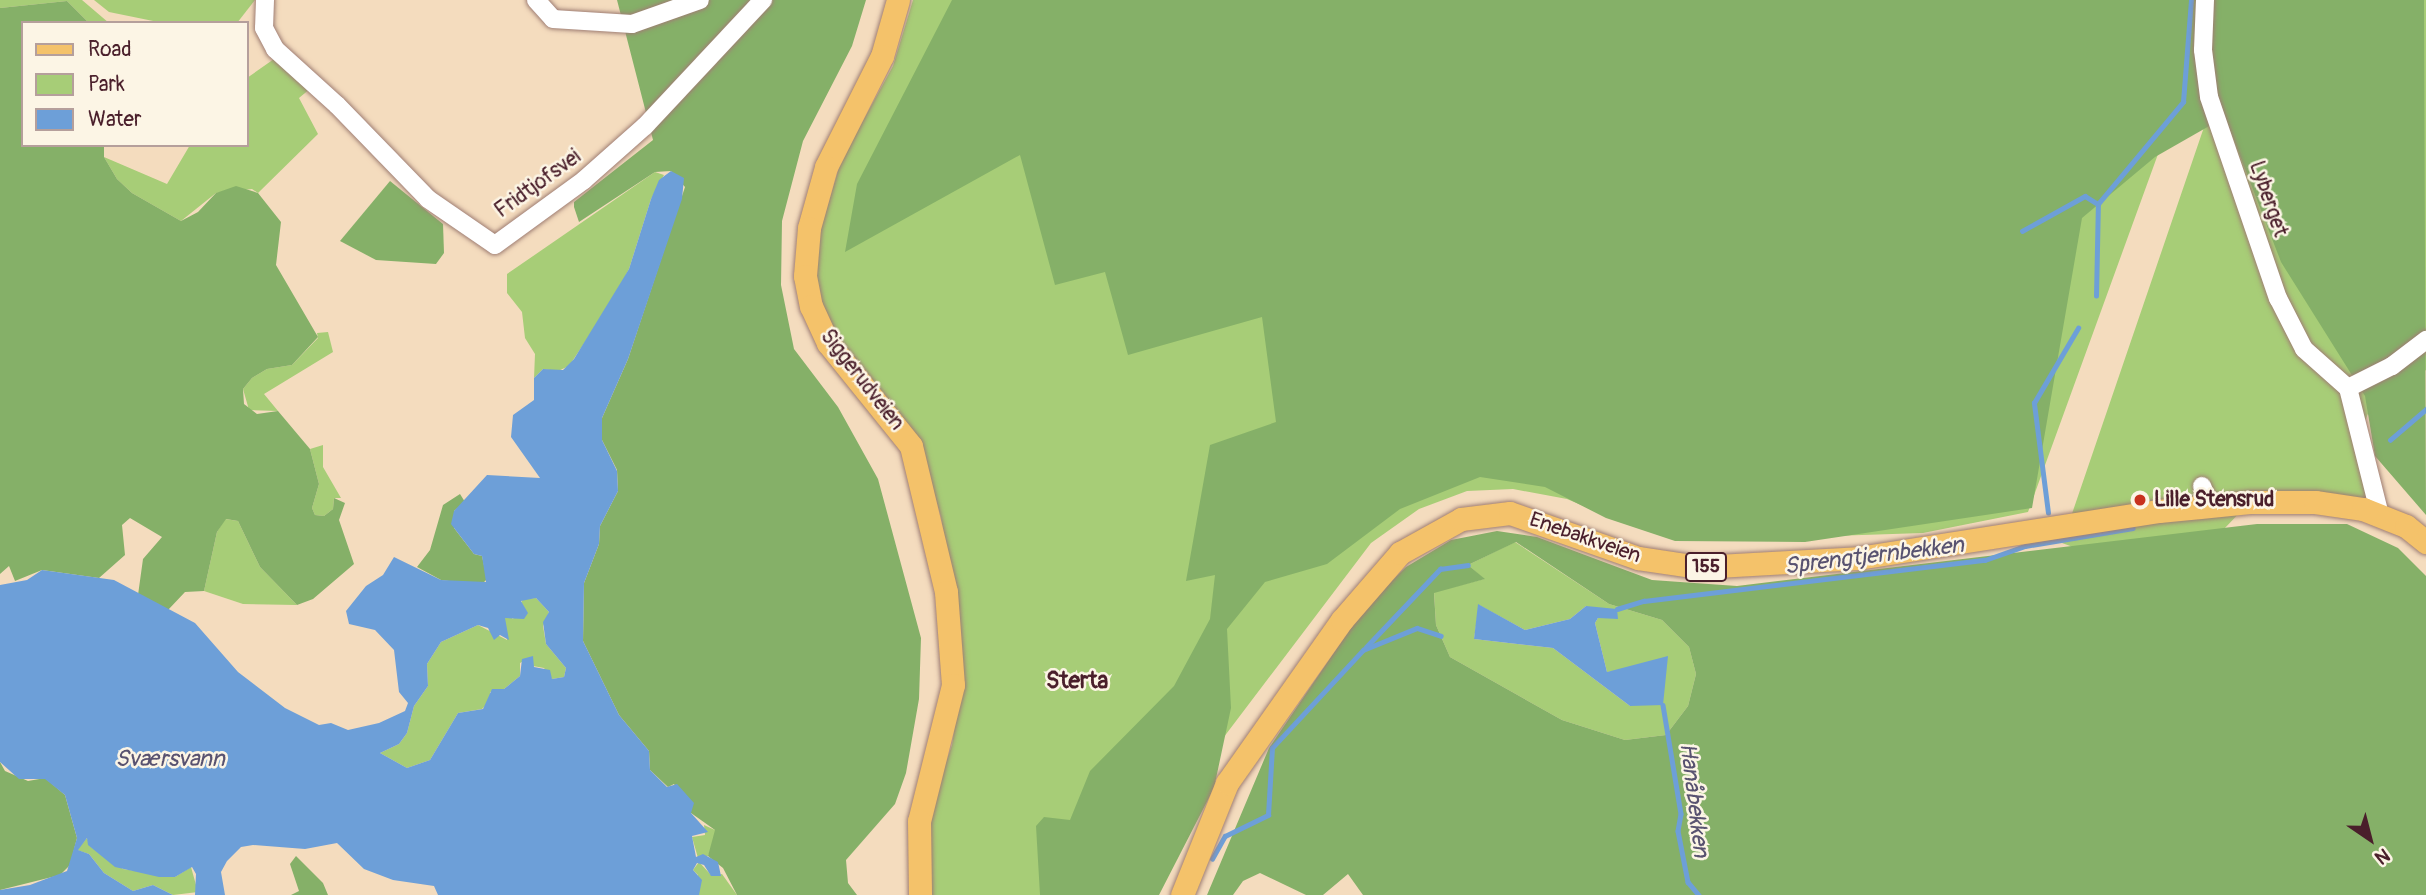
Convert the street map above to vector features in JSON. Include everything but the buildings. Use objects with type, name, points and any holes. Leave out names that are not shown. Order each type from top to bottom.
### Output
[{"type":"main road","name":"Siggerudveien","points":[[898,0],[882,56],[826,167],[809,228],[805,275],[811,306],[828,343],[911,446],[946,592],[953,685],[943,740],[919,821],[920,895]]},
{"type":"main road","name":"Enebakkveien","points":[[1182,895],[1218,799],[1256,738],[1385,567],[1416,541],[1452,523],[1510,513],[1638,558],[1677,565],[1750,567],[1905,552],[2206,495],[2315,502],[2380,514],[2406,526],[2426,542]]},
{"type":"street","name":"Fridtjofsvei","points":[[265,0],[264,28],[275,49],[321,89],[428,200],[495,245],[584,180],[645,126],[763,0]]},
{"type":"street","points":[[536,0],[553,19],[632,24],[700,0]]},
{"type":"street","name":"Lyberget","points":[[2206,0],[2203,50],[2209,97],[2278,298],[2304,349],[2348,388]]},
{"type":"street","points":[[2380,514],[2348,388],[2392,366],[2426,340]]},
{"type":"green space","points":[[0,0],[82,0],[107,21],[87,21],[67,1],[0,8]]},
{"type":"green space","points":[[94,0],[255,0],[239,21],[153,21],[109,12]]},
{"type":"green space","points":[[617,0],[866,0],[852,46],[803,141],[782,221],[781,285],[794,349],[838,407],[878,479],[921,638],[919,699],[906,773],[895,804],[846,860],[848,883],[857,895],[737,895],[723,868],[708,856],[715,830],[691,813],[674,784],[668,787],[650,770],[649,751],[619,715],[583,641],[584,583],[599,544],[600,526],[618,491],[617,470],[602,440],[602,418],[628,359],[685,187],[671,171],[655,172],[579,222],[574,202],[653,140]]},
{"type":"green space","points":[[913,0],[1951,0],[2194,55],[2028,512],[1923,533],[1705,540],[1629,525],[1567,499],[1513,489],[1467,491],[1419,509],[1371,543],[1208,758],[1151,895],[930,895],[927,817],[952,745],[963,670],[941,517],[919,442],[826,323],[816,287],[817,241],[841,161],[893,66]]},
{"type":"green space","points":[[952,0],[2424,0],[2426,515],[2375,456],[2365,396],[2281,262],[2225,117],[2155,157],[2082,218],[2032,508],[1805,542],[1675,541],[1606,518],[1545,487],[1480,477],[1400,509],[1327,564],[1265,582],[1227,629],[1231,708],[1214,788],[1159,895],[1040,895],[1036,826],[1044,817],[1070,820],[1090,771],[1174,686],[1210,619],[1215,575],[1186,581],[1210,445],[1276,422],[1262,317],[1128,355],[1105,272],[1055,285],[1020,155],[845,252],[857,184]]},
{"type":"green space","points":[[2232,0],[2426,0],[2426,370],[2370,409],[2362,428],[2388,511],[2246,506],[2224,529],[2223,601],[2062,543],[2231,48]]},
{"type":"green space","points":[[67,1],[87,21],[21,21],[21,147],[104,147],[104,157],[117,179],[132,193],[181,221],[198,212],[216,193],[236,186],[258,193],[281,222],[276,265],[318,337],[292,365],[267,369],[252,378],[243,389],[244,404],[257,414],[278,411],[310,449],[319,484],[312,508],[315,515],[324,516],[333,509],[334,498],[345,503],[339,520],[354,564],[313,599],[297,605],[260,567],[238,521],[226,519],[217,532],[204,591],[185,592],[168,610],[138,595],[143,559],[162,537],[130,518],[122,525],[125,555],[99,578],[42,570],[15,581],[9,566],[0,574],[0,8]]},
{"type":"green space","points":[[274,59],[311,88],[299,98],[318,134],[258,193],[252,189],[216,193],[181,221],[132,193],[117,179],[104,157],[167,184],[189,147],[248,147],[248,77]]},
{"type":"green space","points":[[655,172],[664,175],[651,199],[629,269],[613,300],[569,366],[558,371],[543,369],[534,378],[535,354],[525,338],[522,312],[507,293],[507,274]]},
{"type":"green space","points":[[390,181],[443,224],[444,253],[436,264],[376,260],[340,241]]},
{"type":"green space","points":[[328,332],[333,352],[264,394],[278,411],[249,410],[243,389],[252,378],[267,369],[292,365],[318,338],[317,333]]},
{"type":"green space","points":[[323,445],[323,467],[341,498],[334,498],[333,509],[324,516],[315,515],[312,508],[319,484],[310,449]]},
{"type":"green space","points":[[460,494],[465,502],[454,511],[454,528],[474,554],[482,556],[487,579],[481,585],[441,580],[417,567],[430,550],[443,505]]},
{"type":"green space","points":[[225,519],[238,521],[260,567],[297,605],[243,604],[204,591],[217,532]]},
{"type":"green space","points":[[2257,524],[2347,524],[2398,548],[2426,576],[2426,895],[1363,895],[1348,874],[1323,895],[1306,895],[1260,873],[1243,881],[1233,895],[1207,895],[1269,748],[1365,607],[1406,567],[1451,540],[1497,531],[1537,537],[1652,580],[1737,586]],"holes":[[[1516,542],[1609,604],[1662,620],[1689,647],[1696,674],[1688,706],[1666,735],[1625,740],[1562,720],[1450,657],[1436,625],[1434,593],[1485,579],[1468,565]]]},
{"type":"green space","points":[[1515,542],[1609,604],[1662,620],[1689,647],[1696,674],[1688,706],[1666,735],[1625,740],[1562,720],[1450,657],[1436,625],[1434,592],[1484,579],[1468,565]],"holes":[[[1479,605],[1525,630],[1570,619],[1586,606],[1598,618],[1595,623],[1607,672],[1624,670],[1630,706],[1553,648],[1474,639]]]},
{"type":"green space","points":[[536,598],[549,612],[543,626],[546,644],[566,668],[564,677],[552,679],[544,668],[533,666],[531,657],[520,663],[520,676],[504,689],[490,692],[490,701],[482,709],[458,713],[430,760],[407,768],[380,753],[399,744],[407,733],[414,706],[428,686],[427,664],[441,642],[478,625],[507,640],[504,618],[509,615],[513,619],[523,599]]},
{"type":"green space","points":[[0,762],[5,771],[28,781],[45,778],[65,795],[77,838],[70,865],[60,875],[0,890]]},
{"type":"green space","points":[[704,825],[715,830],[716,838],[708,856],[698,858],[692,837],[705,835]]},
{"type":"green space","points":[[87,838],[91,847],[123,869],[175,877],[191,867],[198,892],[173,895],[153,885],[133,891],[104,873],[89,854],[77,850]]},
{"type":"green space","points":[[296,856],[323,883],[328,895],[291,895],[299,891],[290,864]]},
{"type":"green space","points":[[699,862],[712,876],[722,874],[737,895],[699,895],[698,875],[693,870]]},
{"type":"water","name":"Sværsvann","points":[[671,171],[684,178],[682,199],[628,359],[602,418],[602,440],[617,471],[618,491],[600,526],[599,544],[584,583],[583,641],[619,715],[649,751],[650,770],[667,787],[677,784],[694,803],[691,813],[708,832],[692,836],[696,857],[703,854],[718,862],[721,876],[711,876],[704,865],[697,863],[693,870],[702,880],[699,895],[438,895],[434,886],[393,880],[364,869],[337,843],[305,849],[253,845],[241,847],[227,861],[221,872],[225,895],[195,895],[196,874],[192,867],[175,877],[159,877],[115,867],[88,845],[87,838],[78,850],[89,854],[104,873],[133,891],[153,885],[173,895],[0,895],[0,890],[30,885],[67,871],[77,838],[65,795],[45,779],[19,779],[0,762],[0,585],[27,580],[42,570],[114,580],[195,623],[238,672],[285,708],[319,725],[331,723],[348,730],[379,723],[405,711],[408,703],[399,692],[394,650],[375,630],[349,624],[346,611],[366,586],[383,575],[394,557],[441,580],[486,582],[482,556],[474,554],[451,524],[454,511],[487,475],[540,478],[511,437],[513,415],[534,400],[534,378],[543,369],[563,370],[574,359],[629,269],[659,180]],"holes":[[[536,598],[549,612],[543,622],[546,644],[566,668],[564,677],[552,679],[550,670],[534,667],[533,656],[522,659],[520,676],[504,689],[492,689],[483,709],[458,713],[430,760],[407,768],[380,753],[399,744],[407,733],[414,706],[428,686],[427,664],[441,642],[478,625],[488,628],[494,640],[500,635],[509,640],[505,618],[524,619],[528,613],[521,601]]]},
{"type":"water","points":[[1478,604],[1525,630],[1570,619],[1586,606],[1617,609],[1618,619],[1598,618],[1595,623],[1607,672],[1668,656],[1663,705],[1630,706],[1553,648],[1474,639]]},
{"type":"waterway","points":[[2096,296],[2098,204],[2183,102],[2191,0]]},
{"type":"waterway","points":[[2022,231],[2085,196],[2098,204]]},
{"type":"waterway","points":[[2048,513],[2034,403],[2078,328]]},
{"type":"waterway","name":"Sprengtjernbekken","points":[[2390,440],[2426,409]]},
{"type":"waterway","name":"Sprengtjernbekken","points":[[1617,609],[1644,601],[1985,560],[2025,546],[2132,528]]},
{"type":"waterway","points":[[1366,647],[1440,569],[1468,565]]},
{"type":"waterway","points":[[1212,859],[1225,836],[1268,815],[1272,748],[1363,650],[1417,628],[1441,636]]},
{"type":"waterway","name":"Hanåbekken","points":[[1663,705],[1681,814],[1678,831],[1688,882],[1699,895]]},
{"type":"place","name":"Lille Stensrud","points":[[2140,500]]},
{"type":"district","name":"Sterta","points":[[1077,681]]}]
